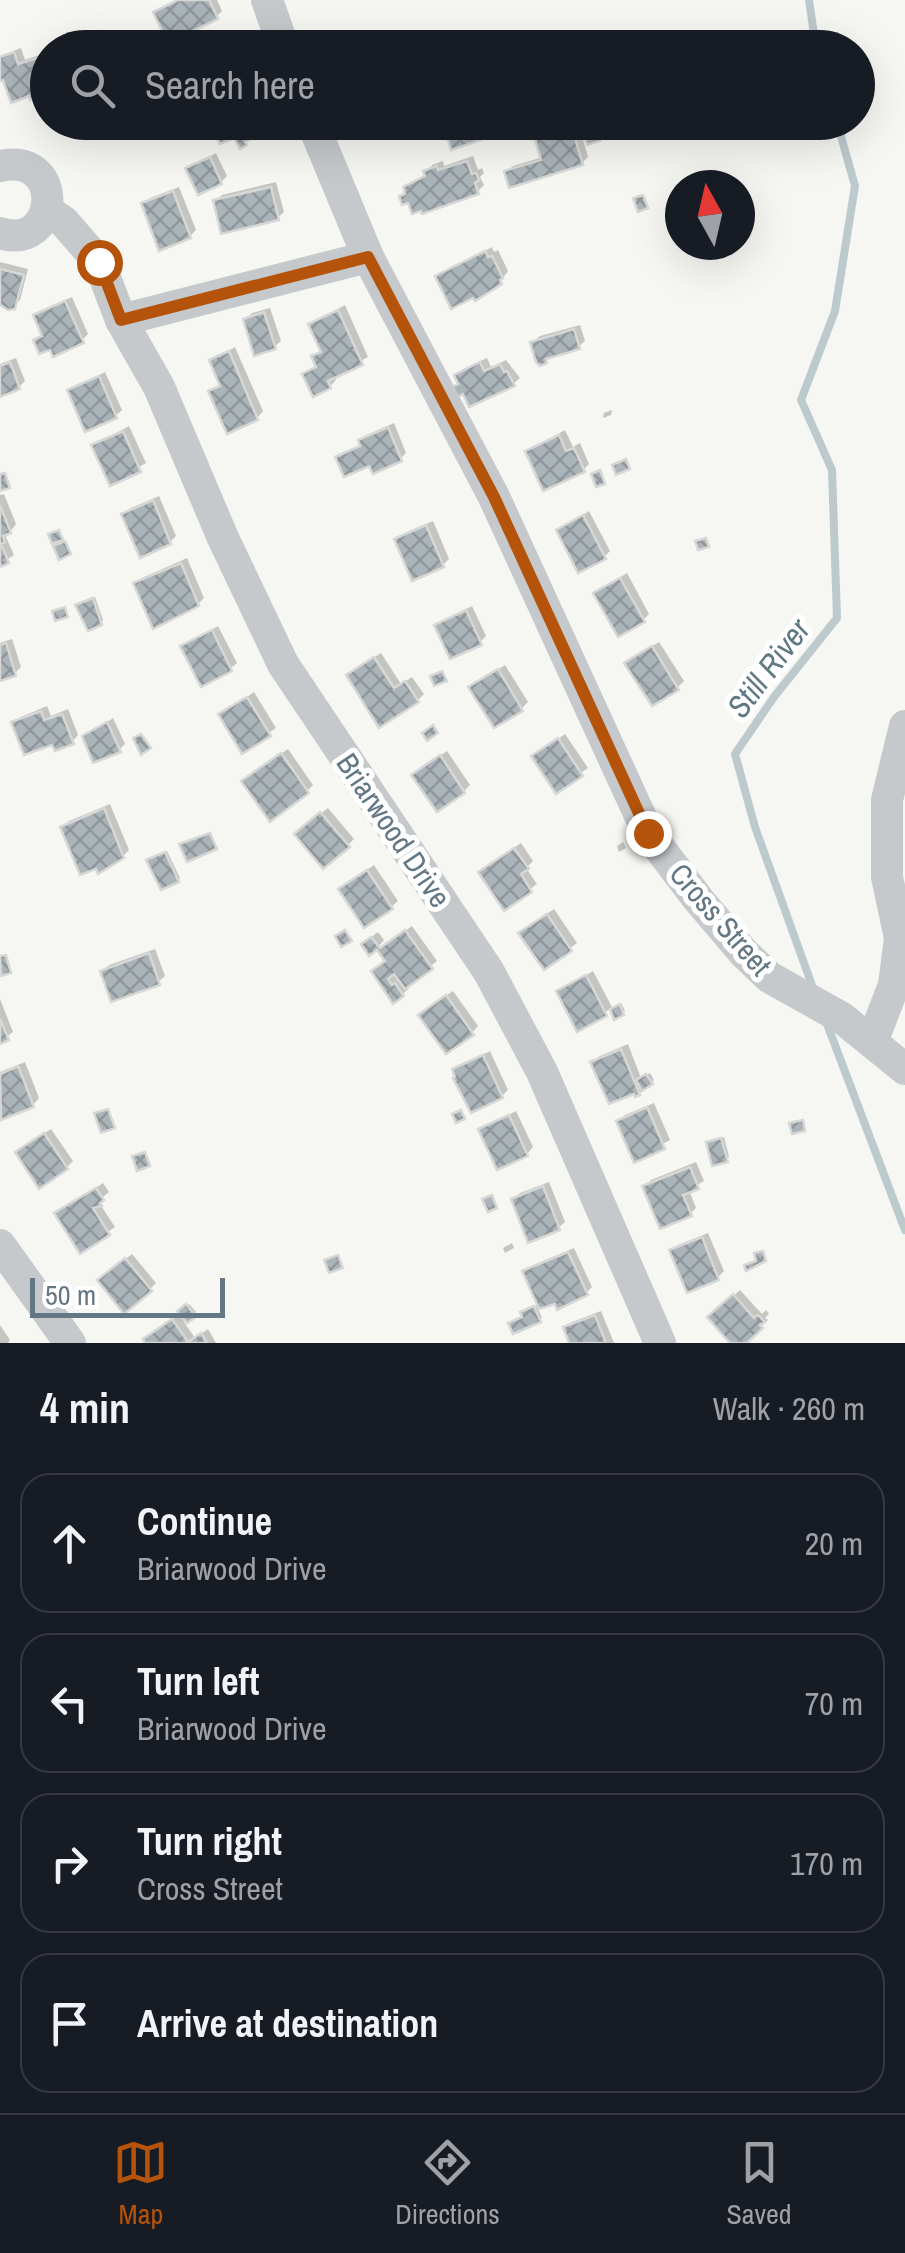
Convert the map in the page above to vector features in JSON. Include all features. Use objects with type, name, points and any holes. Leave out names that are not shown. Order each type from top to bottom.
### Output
[{"type":"street","points":[[267,0],[278,30]]},
{"type":"street","name":"Cross Street","points":[[319,140],[368,257],[494,497],[648,833],[709,912],[769,977],[842,1018],[905,1069]]},
{"type":"street","name":"Briarwood Drive","points":[[0,166],[23,165],[34,170],[48,194],[47,210],[64,222],[99,262],[121,320],[159,387],[223,538],[283,664],[498,989],[542,1072],[660,1343]]},
{"type":"street","points":[[0,233],[21,235],[32,230],[47,210]]},
{"type":"street","points":[[121,320],[368,257]]},
{"type":"street","points":[[872,1042],[894,985],[900,938],[887,877],[887,800],[905,726]]},
{"type":"street","points":[[0,1245],[70,1343]]},
{"type":"building","points":[[178,0],[209,0],[218,19],[195,30],[162,30],[153,12]]},
{"type":"building","points":[[14,52],[18,64],[30,60],[30,100],[29,96],[11,103],[3,80],[0,81],[0,57]]},
{"type":"building","points":[[235,140],[249,140],[247,145],[240,149]]},
{"type":"building","points":[[448,140],[481,140],[451,150]]},
{"type":"building","points":[[535,140],[576,140],[583,165],[509,188],[504,171],[541,160]]},
{"type":"building","points":[[210,157],[222,184],[198,195],[185,168]]},
{"type":"building","points":[[467,161],[479,180],[475,183],[479,194],[422,214],[412,214],[408,203],[402,205],[399,196],[405,194],[403,187],[425,176],[423,171]]},
{"type":"building","points":[[271,187],[279,220],[221,234],[213,200]]},
{"type":"building","points":[[173,191],[191,238],[159,251],[141,203]]},
{"type":"building","points":[[643,195],[648,208],[638,212],[633,198]]},
{"type":"building","points":[[485,251],[488,257],[492,256],[502,284],[475,301],[473,298],[451,309],[435,276]]},
{"type":"building","points":[[0,269],[24,275],[15,309],[0,305]]},
{"type":"building","points":[[65,301],[84,343],[53,357],[50,350],[39,354],[33,340],[42,336],[33,315]]},
{"type":"building","points":[[338,310],[363,365],[328,381],[331,388],[313,397],[302,374],[316,367],[311,356],[321,352],[308,324]]},
{"type":"building","points":[[264,312],[276,349],[254,356],[243,319]]},
{"type":"building","points":[[574,329],[580,349],[546,359],[547,363],[540,366],[536,362],[530,342]]},
{"type":"building","points":[[229,351],[258,420],[227,434],[208,391],[220,386],[209,360]]},
{"type":"building","points":[[10,362],[20,389],[0,397],[0,366]]},
{"type":"building","points":[[480,362],[484,371],[500,364],[515,386],[469,407],[463,394],[458,397],[452,387],[458,384],[454,375]]},
{"type":"building","points":[[99,376],[117,418],[85,432],[67,390]]},
{"type":"building","points":[[388,427],[402,461],[373,474],[369,466],[344,477],[335,457],[360,446],[358,440]]},
{"type":"building","points":[[123,431],[141,472],[110,486],[91,445]]},
{"type":"building","points":[[559,435],[566,451],[574,448],[585,472],[543,491],[525,451]]},
{"type":"building","points":[[626,459],[630,469],[616,475],[612,465]]},
{"type":"building","points":[[600,470],[605,484],[596,487],[591,474]]},
{"type":"building","points":[[5,473],[10,488],[0,491],[0,474]]},
{"type":"building","points":[[153,500],[171,544],[140,558],[121,514]]},
{"type":"building","points":[[0,505],[11,533],[3,536],[5,542],[1,544],[9,563],[0,567]]},
{"type":"building","points":[[583,515],[606,559],[578,573],[556,530]]},
{"type":"building","points":[[426,525],[444,567],[412,581],[394,539]]},
{"type":"building","points":[[59,530],[63,540],[52,544],[48,534]]},
{"type":"building","points":[[706,538],[709,547],[698,550],[695,541]]},
{"type":"building","points":[[65,541],[71,554],[59,560],[53,546]]},
{"type":"building","points":[[181,563],[199,606],[153,629],[133,583]]},
{"type":"building","points":[[620,578],[645,622],[618,637],[593,593]]},
{"type":"building","points":[[93,598],[102,625],[88,631],[75,605]]},
{"type":"building","points":[[65,607],[68,617],[55,621],[52,611]]},
{"type":"building","points":[[466,610],[482,645],[450,659],[434,625]]},
{"type":"building","points":[[212,630],[232,671],[201,687],[180,646]]},
{"type":"building","points":[[6,643],[16,676],[0,681],[0,645]]},
{"type":"building","points":[[652,646],[679,690],[652,706],[624,663]]},
{"type":"building","points":[[374,657],[394,688],[405,681],[419,702],[379,728],[346,675]]},
{"type":"building","points":[[498,669],[523,711],[494,728],[468,687]]},
{"type":"building","points":[[442,671],[447,681],[434,686],[430,676]]},
{"type":"building","points":[[247,697],[271,736],[242,754],[218,714]]},
{"type":"building","points":[[41,711],[44,720],[62,714],[74,744],[55,751],[52,745],[24,755],[11,722]]},
{"type":"building","points":[[107,722],[121,752],[93,763],[82,736]]},
{"type":"building","points":[[433,725],[438,733],[427,741],[422,733]]},
{"type":"building","points":[[141,734],[151,748],[141,755],[133,738]]},
{"type":"building","points":[[558,738],[583,776],[556,794],[531,756]]},
{"type":"building","points":[[281,753],[309,793],[270,822],[241,781]]},
{"type":"building","points":[[440,755],[465,793],[437,812],[411,775]]},
{"type":"building","points":[[104,808],[124,858],[98,874],[96,869],[80,875],[60,827]]},
{"type":"building","points":[[320,812],[350,847],[323,869],[294,834]]},
{"type":"building","points":[[210,833],[217,849],[187,862],[179,844]]},
{"type":"building","points":[[514,848],[529,869],[521,874],[532,892],[504,911],[478,872]]},
{"type":"building","points":[[165,852],[179,882],[161,890],[146,860]]},
{"type":"building","points":[[367,870],[393,909],[364,928],[338,889]]},
{"type":"building","points":[[547,914],[572,951],[544,970],[518,933]]},
{"type":"building","points":[[345,930],[352,941],[341,947],[335,936]]},
{"type":"building","points":[[405,930],[433,969],[405,989],[394,974],[388,979],[404,996],[393,1004],[371,971],[385,961],[377,950],[369,956],[361,944],[371,937],[380,948]]},
{"type":"building","points":[[149,953],[160,985],[111,1002],[100,971]]},
{"type":"building","points":[[6,955],[11,973],[1,976],[0,956]]},
{"type":"building","points":[[586,975],[607,1016],[577,1032],[556,991]]},
{"type":"building","points":[[446,995],[474,1035],[446,1054],[418,1015]]},
{"type":"building","points":[[620,1004],[624,1015],[614,1020],[610,1009]]},
{"type":"building","points":[[0,1019],[9,1040],[0,1044]]},
{"type":"building","points":[[621,1049],[640,1095],[609,1104],[590,1062]]},
{"type":"building","points":[[483,1055],[503,1098],[471,1113],[452,1069]]},
{"type":"building","points":[[18,1066],[34,1107],[1,1120],[0,1074]]},
{"type":"building","points":[[646,1074],[653,1084],[642,1091],[636,1080]]},
{"type":"building","points":[[647,1107],[665,1149],[634,1163],[616,1121]]},
{"type":"building","points":[[108,1109],[115,1128],[101,1133],[94,1113]]},
{"type":"building","points":[[461,1110],[465,1119],[456,1123],[452,1114]]},
{"type":"building","points":[[509,1115],[528,1156],[497,1170],[478,1129]]},
{"type":"building","points":[[803,1120],[805,1131],[792,1134],[789,1123]]},
{"type":"building","points":[[44,1133],[68,1169],[39,1189],[15,1152]]},
{"type":"building","points":[[721,1138],[728,1162],[712,1166],[706,1142]]},
{"type":"building","points":[[145,1152],[150,1166],[137,1171],[132,1156]]},
{"type":"building","points":[[690,1167],[699,1189],[683,1195],[692,1216],[660,1229],[642,1186]]},
{"type":"building","points":[[543,1186],[560,1230],[528,1243],[511,1199]]},
{"type":"building","points":[[96,1188],[104,1200],[102,1206],[93,1208],[110,1235],[80,1254],[54,1213]]},
{"type":"building","points":[[492,1195],[497,1208],[488,1212],[482,1199]]},
{"type":"building","points":[[702,1237],[719,1280],[687,1293],[669,1250]]},
{"type":"building","points":[[763,1251],[766,1261],[746,1271],[744,1265],[756,1261],[754,1253]]},
{"type":"building","points":[[568,1252],[588,1295],[557,1310],[555,1304],[539,1309],[522,1271]]},
{"type":"building","points":[[338,1255],[343,1268],[329,1273],[324,1260]]},
{"type":"building","points":[[125,1258],[152,1291],[124,1314],[97,1280]]},
{"type":"building","points":[[733,1294],[754,1318],[758,1315],[765,1322],[747,1343],[730,1343],[707,1317]]},
{"type":"building","points":[[186,1304],[196,1317],[187,1323],[177,1311]]},
{"type":"building","points":[[534,1306],[541,1322],[513,1334],[508,1323]]},
{"type":"building","points":[[595,1315],[606,1343],[569,1343],[563,1327]]},
{"type":"building","points":[[172,1319],[188,1342],[201,1333],[207,1343],[145,1343],[143,1339]]},
{"type":"waterway","name":"Still River","points":[[809,0],[813,30]]},
{"type":"waterway","name":"Still River","points":[[813,988],[755,827],[735,754],[837,618],[832,470],[801,400],[835,311],[855,186],[842,140]]},
{"type":"waterway","name":"Still River","points":[[827,1024],[905,1230]]},
{"type":"route","points":[[99,262],[121,320],[368,257],[494,497],[648,833]]}]
